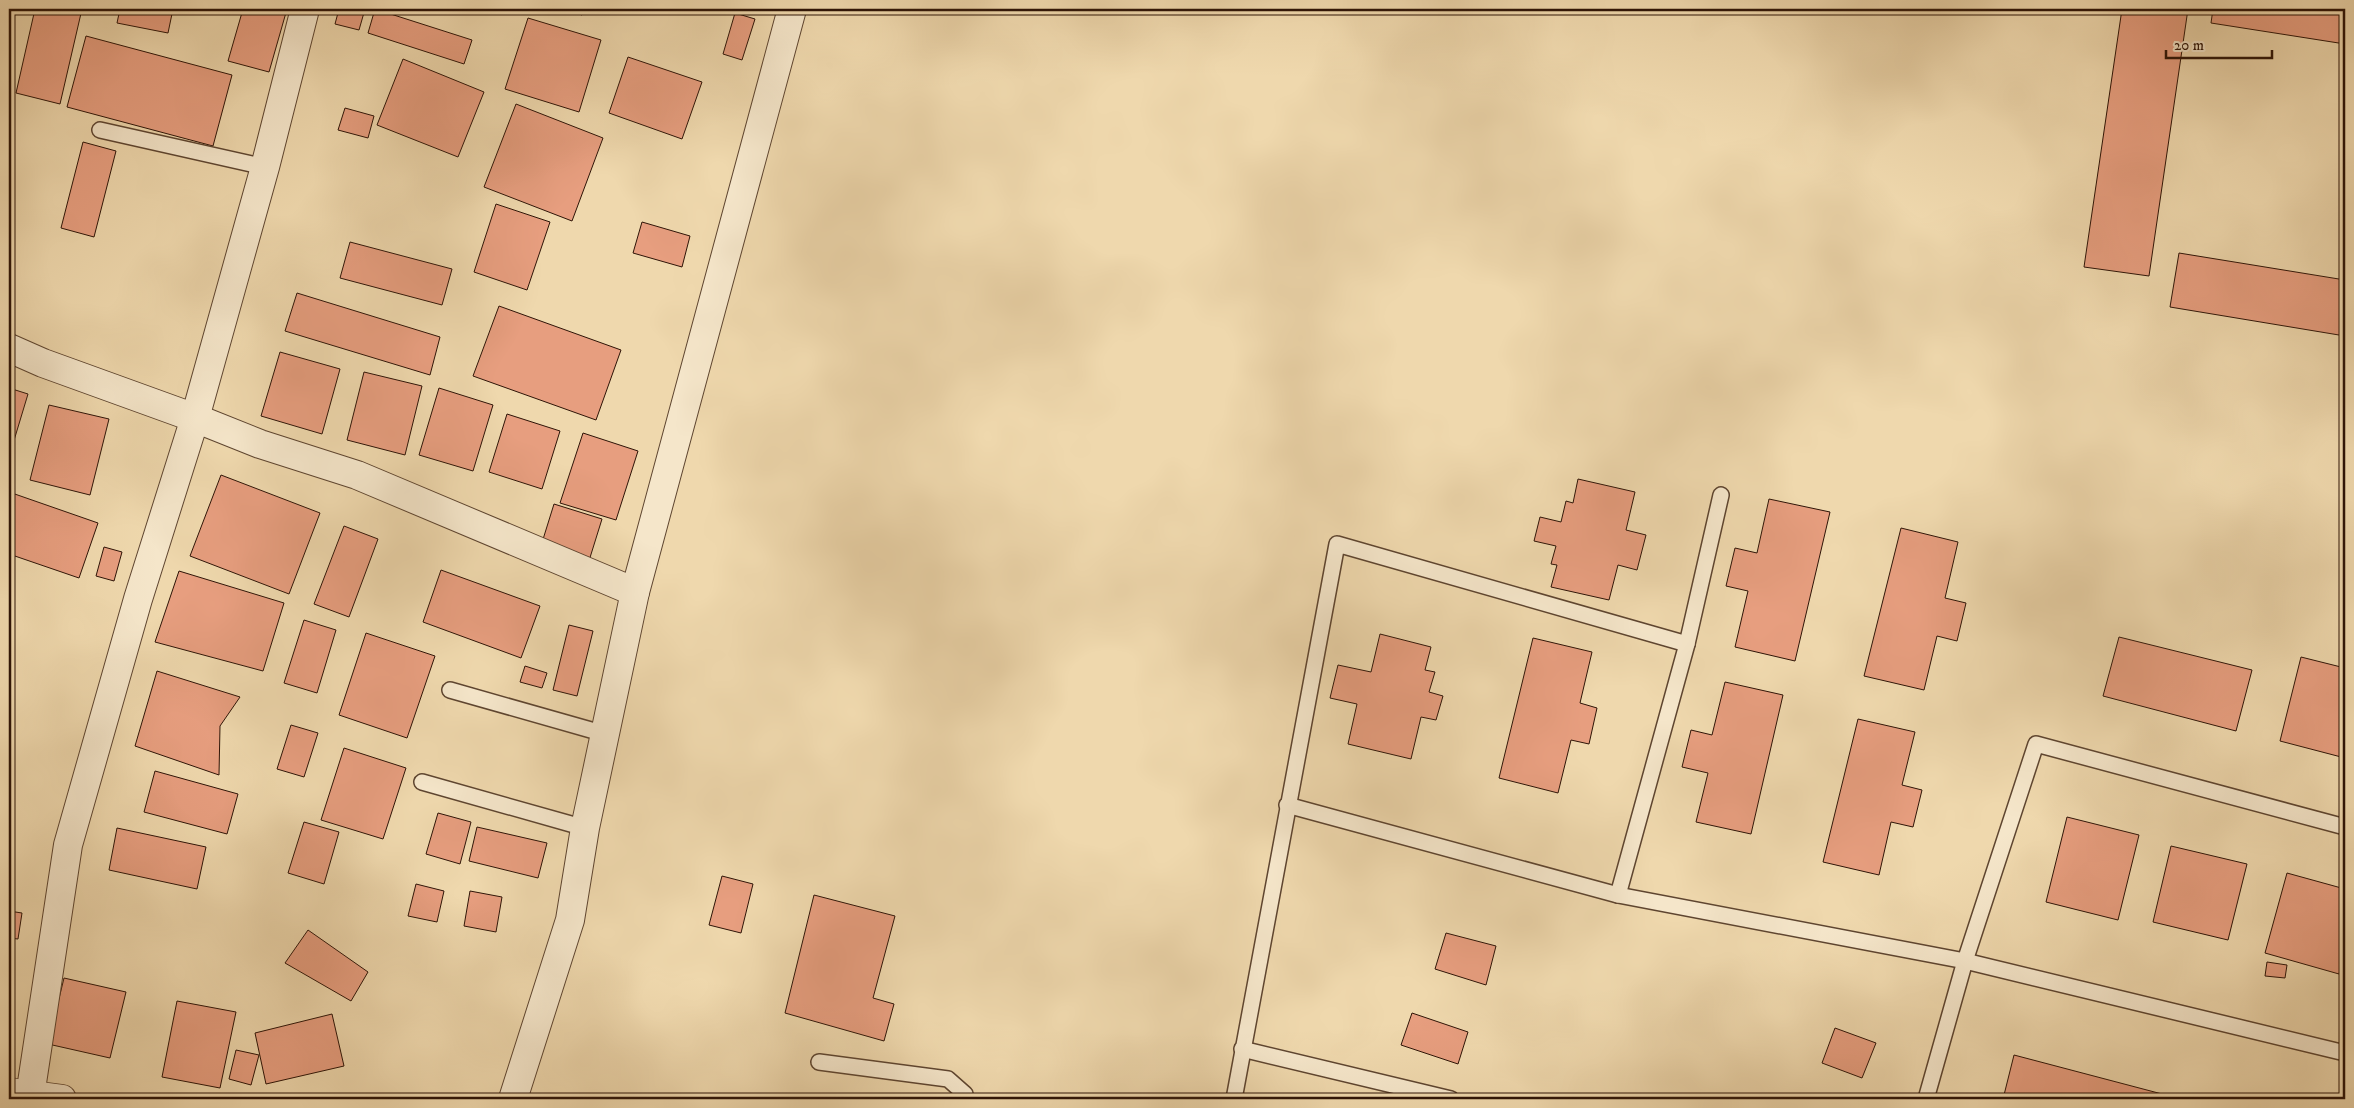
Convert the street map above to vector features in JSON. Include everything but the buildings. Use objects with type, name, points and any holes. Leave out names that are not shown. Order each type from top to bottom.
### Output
[{"type":"street","points":[[62,1099],[19,1094],[68,845],[138,599],[195,418],[266,167],[305,9]]},
{"type":"street","points":[[513,1099],[570,920],[585,828],[635,592],[792,9]]},
{"type":"street","points":[[9,348],[43,364],[195,418],[260,444],[358,475],[635,592]]},
{"type":"lane","points":[[100,130],[266,167]]},
{"type":"lane","points":[[1618,895],[1687,644],[1721,494]]},
{"type":"lane","points":[[1234,1099],[1287,804],[1337,544],[1687,644]]},
{"type":"lane","points":[[450,690],[605,734]]},
{"type":"lane","points":[[1926,1099],[1965,961],[2036,744],[2345,827]]},
{"type":"lane","points":[[422,782],[585,828]]},
{"type":"lane","points":[[1287,804],[1618,895],[1965,961],[2345,1053]]},
{"type":"lane","points":[[1242,1049],[1451,1099]]},
{"type":"lane","points":[[818,1062],[948,1079],[965,1094],[964,1099]]}]
